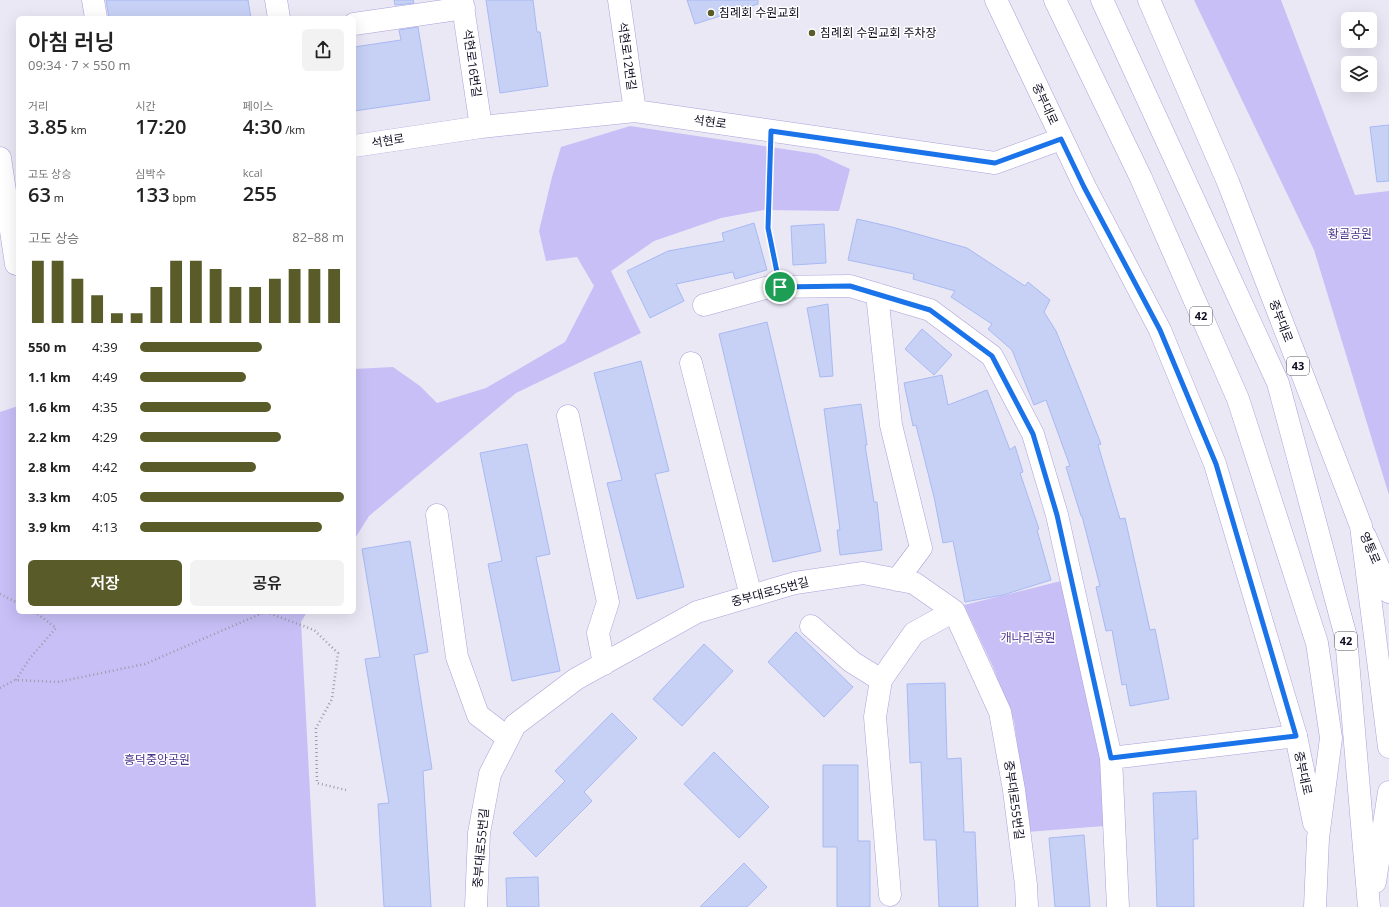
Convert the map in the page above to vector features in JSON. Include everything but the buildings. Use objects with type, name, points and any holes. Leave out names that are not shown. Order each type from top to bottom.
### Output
[{"type":"main road","points":[[93,0],[96,16]]},
{"type":"main road","points":[[276,0],[279,16]]},
{"type":"main road","name":"석현로12번길","points":[[619,0],[635,112]]},
{"type":"main road","name":"중부대로","points":[[996,0],[1084,187],[1160,330],[1216,464],[1296,736],[1318,838]]},
{"type":"main road","name":"중부대로","points":[[1055,0],[1141,178],[1238,400],[1317,643],[1331,738],[1318,838],[1315,907]]},
{"type":"main road","name":"42","points":[[1102,0],[1278,383],[1346,637],[1370,907]]},
{"type":"main road","name":"중부대로","points":[[1149,0],[1228,182],[1360,526],[1389,747]]},
{"type":"main road","points":[[356,24],[463,4]]},
{"type":"main road","name":"석현로16번길","points":[[463,4],[481,127]]},
{"type":"main road","name":"석현로","points":[[356,146],[481,127],[635,112],[995,163],[1061,139]]},
{"type":"main road","points":[[0,158],[11,266]]},
{"type":"main road","points":[[704,305],[769,287],[850,286],[930,310],[992,356],[1033,434],[1057,515],[1111,758],[1118,907]]},
{"type":"main road","points":[[877,294],[892,425],[921,548],[897,580]]},
{"type":"main road","points":[[691,363],[751,596]]},
{"type":"main road","points":[[568,416],[608,602],[598,632],[604,664]]},
{"type":"main road","points":[[438,515],[457,657],[478,715],[508,738]]},
{"type":"main road","name":"영통로","points":[[1360,526],[1389,592]]},
{"type":"main road","name":"중부대로55번길","points":[[476,907],[479,833],[490,774],[515,724],[576,678],[697,612],[795,583],[863,573],[914,583],[954,611],[1000,712],[1014,790],[1026,885],[1026,907]]},
{"type":"main road","points":[[890,895],[875,717],[881,680],[914,633],[954,611]]},
{"type":"main road","points":[[810,626],[852,662],[881,680]]},
{"type":"main road","points":[[1111,758],[1296,736]]},
{"type":"main road","points":[[1370,907],[1389,792]]},
{"type":"path","points":[[771,131],[768,228],[780,287]]},
{"type":"path","points":[[0,594],[16,602]]},
{"type":"path","points":[[0,688],[15,680],[30,658],[56,628],[38,614]]},
{"type":"path","points":[[15,680],[58,682],[145,664],[260,614]]},
{"type":"path","points":[[270,614],[314,630],[338,653],[332,699],[316,728],[318,783],[346,790]]},
{"type":"green space","name":"황골공원","points":[[1194,0],[1281,0],[1355,195],[1389,191],[1389,495],[1314,250]]},
{"type":"green space","points":[[630,126],[817,154],[850,169],[839,211],[764,210],[721,218],[654,241],[611,271],[641,333],[516,393],[369,516],[356,537],[356,369],[393,367],[420,386],[437,403],[486,388],[565,342],[594,286],[577,257],[546,261],[539,231],[561,147]]},
{"type":"green space","name":"흥덕중앙공원","points":[[16,407],[16,614],[306,614],[301,622],[316,907],[0,907],[0,412]]},
{"type":"green space","name":"개나리공원","points":[[1061,581],[1103,760],[1104,826],[1027,832],[1023,787],[1014,721],[993,667],[964,605]]},
{"type":"place","name":"침례회 수원교회","points":[[711,13]]},
{"type":"place","name":"침례회 수원교회 주차장","points":[[812,33]]},
{"type":"route","points":[[771,131],[995,163],[1061,139],[1084,187],[1160,330],[1216,464],[1255,601],[1296,736],[1111,758],[1057,515],[1033,434],[992,356],[930,310],[850,286],[780,287],[768,228],[771,131]]}]
